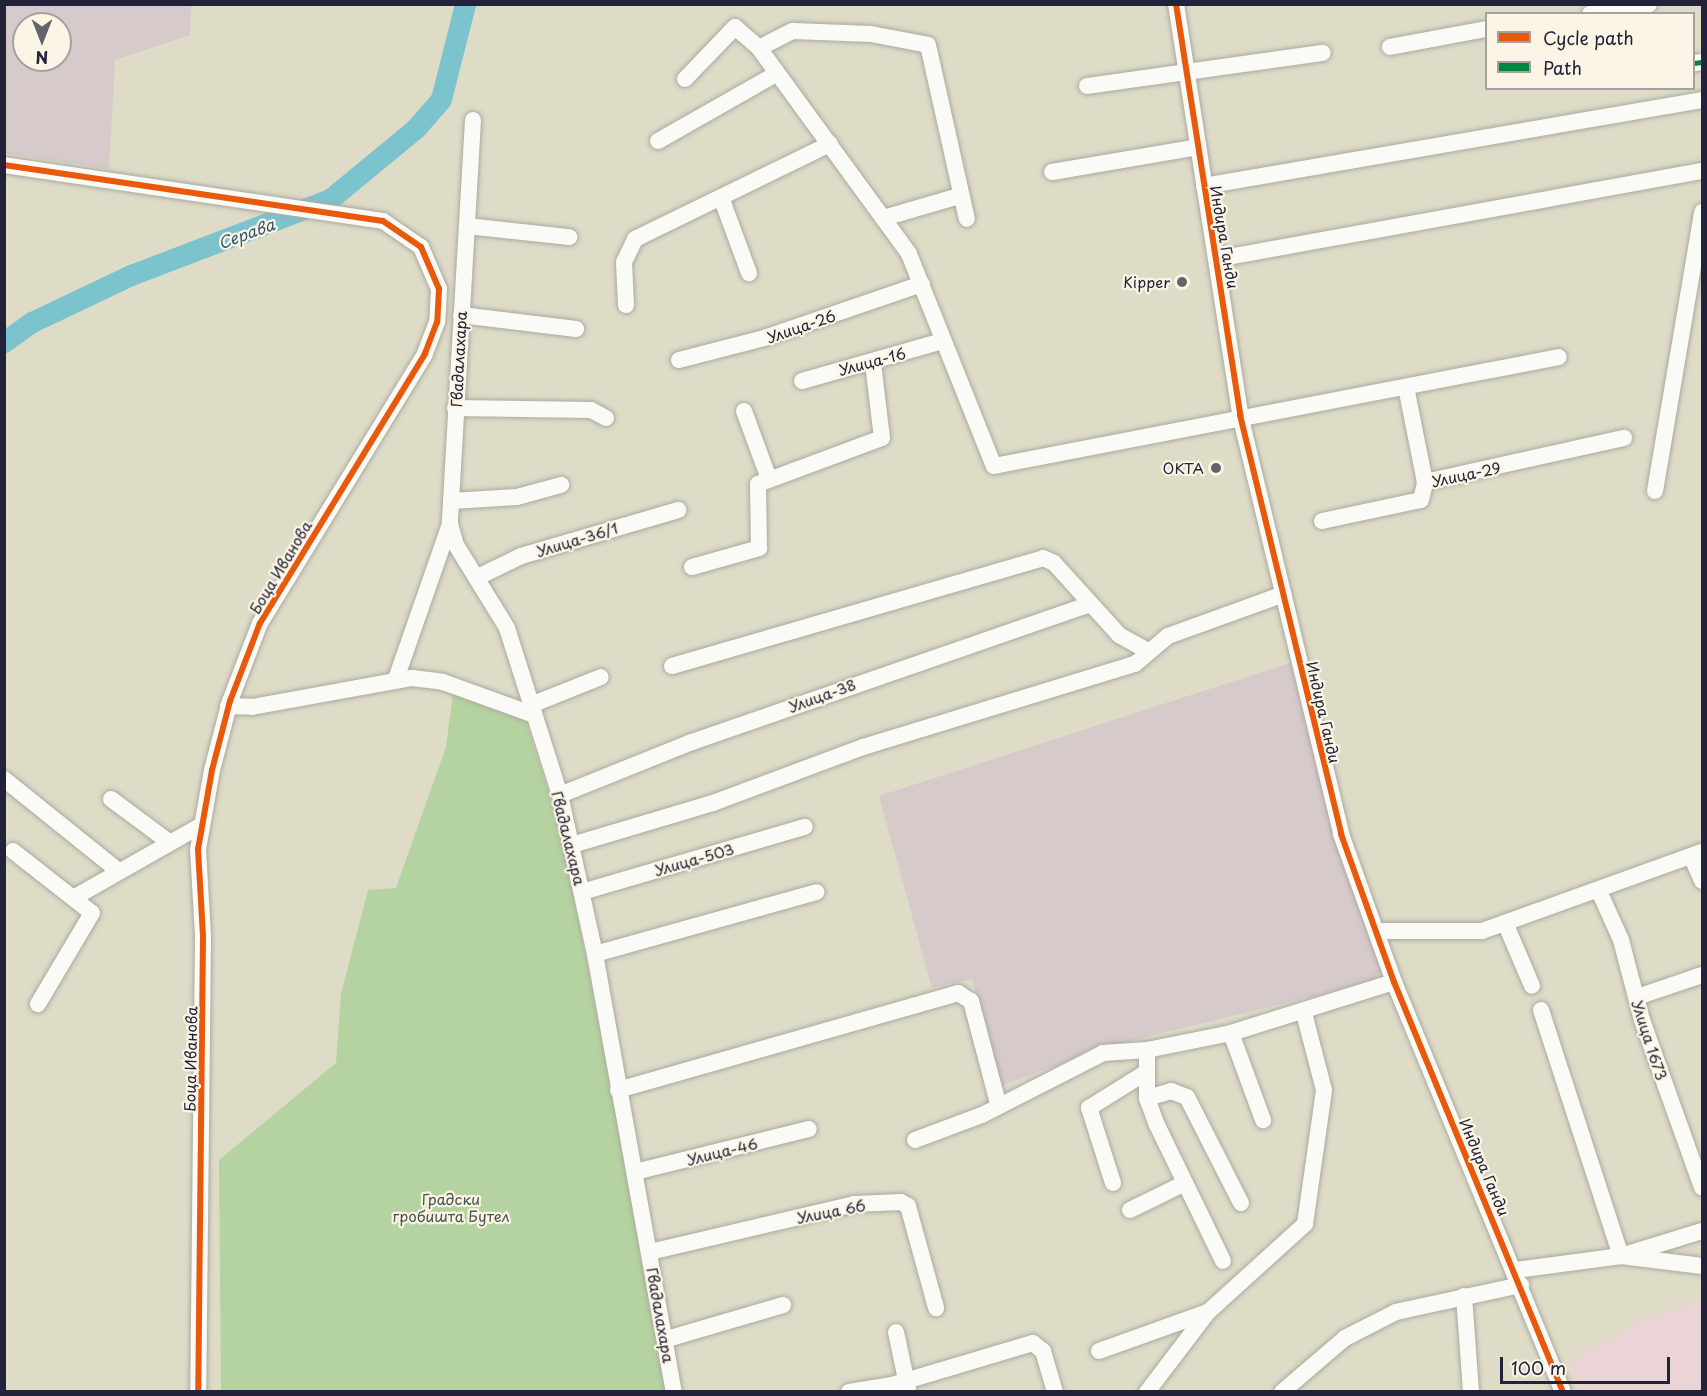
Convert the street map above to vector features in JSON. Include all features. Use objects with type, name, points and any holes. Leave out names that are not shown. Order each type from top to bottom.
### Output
[{"type":"street","name":"Индира Ганди","points":[[1176,4],[1240,415],[1341,834],[1394,982],[1518,1277],[1563,1392]]},
{"type":"street","points":[[1602,12],[1649,4]]},
{"type":"street","points":[[685,79],[735,27],[759,48],[776,74],[887,217],[922,284],[942,341],[994,466],[1240,415],[1406,387],[1559,357]]},
{"type":"street","points":[[1390,47],[1485,29]]},
{"type":"street","points":[[759,48],[792,31],[880,35],[928,45],[959,196],[967,219]]},
{"type":"street","points":[[1087,86],[1188,75],[1323,53]]},
{"type":"street","points":[[658,141],[776,74]]},
{"type":"street","points":[[1204,186],[1702,100]]},
{"type":"street","name":"Гвадалахара","points":[[473,120],[450,524],[456,545],[478,577],[507,628],[560,795],[595,954],[618,1090],[667,1339],[674,1392]]},
{"type":"street","points":[[626,305],[624,262],[635,239],[722,200],[831,144]]},
{"type":"street","points":[[1052,172],[1198,147]]},
{"type":"street","name":"Боца Иванова","points":[[6,167],[356,214],[382,221],[412,238],[429,260],[439,289],[437,322],[428,348],[273,598],[228,706],[200,826],[198,1392]]},
{"type":"street","points":[[1217,259],[1702,171]]},
{"type":"street","points":[[887,217],[959,196]]},
{"type":"street","points":[[722,200],[749,273]]},
{"type":"street","points":[[1655,490],[1702,212]]},
{"type":"street","points":[[467,226],[570,237]]},
{"type":"street","name":"Улица-26","points":[[679,360],[764,338],[922,284]]},
{"type":"street","name":"Гвадалахара","points":[[439,289],[461,308]]},
{"type":"street","points":[[461,308],[576,329]]},
{"type":"street","name":"Улица-16","points":[[802,381],[873,364],[942,341]]},
{"type":"street","points":[[692,567],[759,548],[754,492],[769,479],[882,438],[873,364]]},
{"type":"street","points":[[1406,387],[1425,482]]},
{"type":"street","points":[[455,408],[591,410],[606,418]]},
{"type":"street","points":[[744,411],[769,479]]},
{"type":"street","name":"Улица-29","points":[[1322,521],[1420,500],[1425,482],[1624,438]]},
{"type":"street","points":[[451,501],[517,497],[561,485]]},
{"type":"street","name":"Улица-36/1","points":[[478,577],[521,556],[678,510]]},
{"type":"street","points":[[396,679],[450,524]]},
{"type":"street","points":[[672,666],[1043,558],[1064,573],[1088,604],[1119,635],[1148,651]]},
{"type":"street","points":[[572,845],[713,803],[863,747],[1135,664],[1168,636],[1284,594]]},
{"type":"street","name":"Улица-38","points":[[560,795],[692,742],[1088,604]]},
{"type":"street","points":[[228,706],[252,707],[396,679],[443,682],[533,710],[601,677]]},
{"type":"street","points":[[4,779],[116,869]]},
{"type":"street","points":[[111,799],[169,842]]},
{"type":"street","points":[[75,897],[116,869],[200,826]]},
{"type":"street","name":"Улица-503","points":[[582,892],[806,827]]},
{"type":"street","points":[[13,851],[75,897],[92,913],[38,1004]]},
{"type":"street","points":[[1377,931],[1466,932],[1506,925],[1697,854],[1702,881]]},
{"type":"street","name":"Улица 1673","points":[[1599,891],[1621,940],[1636,997],[1702,1188]]},
{"type":"street","points":[[595,954],[817,892]]},
{"type":"street","points":[[1506,925],[1532,986]]},
{"type":"street","points":[[1636,997],[1702,975]]},
{"type":"street","points":[[915,1140],[965,1123],[1092,1057],[1147,1050],[1231,1033],[1304,1013],[1394,982]]},
{"type":"street","points":[[618,1090],[958,993],[971,1001],[998,1104]]},
{"type":"street","points":[[1541,1010],[1621,1256]]},
{"type":"street","points":[[1147,1392],[1208,1312],[1305,1224],[1324,1090],[1318,1051],[1304,1013]]},
{"type":"street","points":[[1231,1033],[1263,1120]]},
{"type":"street","points":[[1147,1050],[1145,1073],[1147,1098],[1185,1184],[1223,1261]]},
{"type":"street","points":[[1113,1183],[1089,1108],[1145,1073]]},
{"type":"street","points":[[1147,1098],[1171,1091],[1187,1097],[1241,1203]]},
{"type":"street","name":"Улица-46","points":[[635,1172],[809,1129]]},
{"type":"street","points":[[1130,1210],[1185,1184]]},
{"type":"street","name":"Улица 66","points":[[650,1252],[854,1204],[901,1202],[908,1206],[936,1308]]},
{"type":"street","points":[[1285,1391],[1315,1359],[1376,1321],[1417,1304],[1464,1296],[1518,1277],[1621,1256],[1702,1231]]},
{"type":"street","points":[[1621,1256],[1702,1266]]},
{"type":"street","points":[[1464,1296],[1471,1392]]},
{"type":"street","points":[[667,1339],[783,1305]]},
{"type":"street","points":[[1099,1351],[1208,1312]]},
{"type":"street","points":[[896,1332],[907,1386]]},
{"type":"street","points":[[849,1392],[907,1386],[1033,1343],[1043,1351],[1055,1392]]},
{"type":"shaded area","points":[[4,5],[191,5],[190,35],[115,60],[109,169],[5,153]]},
{"type":"shaded area","points":[[1296,661],[1384,969],[1372,982],[1117,1044],[1002,1085],[972,979],[932,988],[879,796]]},
{"type":"shaded area","points":[[1702,1300],[1702,1391],[1579,1391],[1568,1363],[1639,1321]]},
{"type":"green space","name":"Градски гробишта Бутел","points":[[453,693],[525,719],[561,832],[671,1391],[221,1391],[219,1160],[336,1063],[341,994],[368,890],[396,888],[446,747]]},
{"type":"waterway","name":"Серава","points":[[4,342],[32,322],[131,275],[330,199],[416,128],[441,99],[465,4]]},
{"type":"marked path","points":[[1695,63],[1702,62]]},
{"type":"cycle path","points":[[1176,4],[1240,415],[1341,834],[1394,982],[1563,1392]]},
{"type":"cycle path","points":[[4,165],[383,221],[421,247],[439,289],[437,322],[425,354],[260,623],[230,701],[212,770],[198,849],[203,937],[198,1392]]},
{"type":"place","name":"Kipper","points":[[1182,282]]},
{"type":"place","name":"ОКТА","points":[[1216,468]]}]
